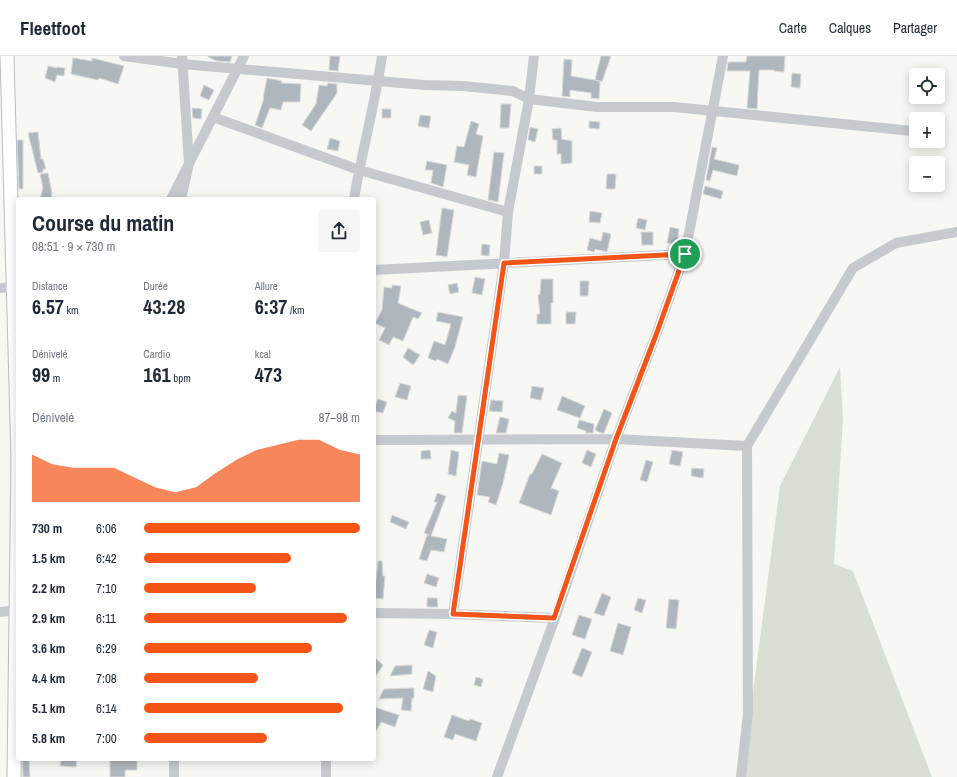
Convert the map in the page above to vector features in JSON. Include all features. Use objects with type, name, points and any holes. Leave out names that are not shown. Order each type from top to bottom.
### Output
[{"type":"main road","points":[[7,56],[16,287]]},
{"type":"main road","points":[[14,777],[16,666]]},
{"type":"street","points":[[124,56],[182,60],[237,68],[425,85],[463,86],[513,91],[529,99],[597,107],[674,107],[714,110],[909,131]]},
{"type":"street","points":[[172,197],[244,56]]},
{"type":"street","points":[[354,197],[382,56]]},
{"type":"street","points":[[453,614],[504,263],[508,212],[529,99],[534,56]]},
{"type":"street","points":[[497,777],[616,439],[685,254],[714,110],[723,56]]},
{"type":"street","points":[[181,197],[189,164],[182,60]]},
{"type":"street","points":[[213,117],[359,170],[508,212]]},
{"type":"street","points":[[741,777],[748,713],[747,446],[853,268],[896,243],[957,232]]},
{"type":"street","points":[[376,270],[685,254]]},
{"type":"street","points":[[0,288],[16,287]]},
{"type":"street","points":[[376,440],[616,439],[747,446]]},
{"type":"street","points":[[0,612],[16,610]]},
{"type":"street","points":[[376,613],[554,618]]},
{"type":"street","points":[[174,761],[174,777]]},
{"type":"street","points":[[326,761],[326,777]]},
{"type":"shaded area","points":[[840,367],[843,418],[834,564],[853,571],[932,777],[742,777],[780,486]]},
{"type":"building","points":[[208,56],[232,56],[230,62],[217,61]]},
{"type":"building","points":[[330,56],[340,56],[338,71],[329,70]]},
{"type":"building","points":[[601,56],[611,56],[602,82],[595,80]]},
{"type":"building","points":[[747,56],[785,56],[784,72],[759,70],[757,109],[747,108],[750,71],[727,71],[728,62],[746,62]]},
{"type":"building","points":[[73,58],[92,61],[92,58],[124,66],[118,84],[99,78],[98,80],[71,74]]},
{"type":"building","points":[[564,59],[572,60],[571,76],[600,81],[599,99],[591,98],[591,93],[570,90],[570,97],[562,96]]},
{"type":"building","points":[[48,66],[65,68],[64,76],[57,75],[55,82],[45,78]]},
{"type":"building","points":[[792,73],[801,74],[800,88],[791,87]]},
{"type":"building","points":[[267,78],[282,81],[281,83],[301,84],[300,102],[283,102],[281,110],[270,108],[262,128],[255,125],[264,98]]},
{"type":"building","points":[[328,83],[337,84],[337,93],[311,131],[302,125],[316,104],[319,85],[327,86]]},
{"type":"building","points":[[204,85],[214,90],[209,100],[200,96]]},
{"type":"building","points":[[501,104],[511,104],[509,128],[500,128]]},
{"type":"building","points":[[192,108],[202,109],[201,119],[193,118]]},
{"type":"building","points":[[382,109],[391,109],[391,118],[382,118]]},
{"type":"building","points":[[420,115],[431,116],[429,128],[418,126]]},
{"type":"building","points":[[471,121],[479,124],[476,134],[483,136],[476,177],[467,175],[469,165],[454,162],[457,146],[464,147]]},
{"type":"building","points":[[589,121],[600,122],[599,129],[589,128]]},
{"type":"building","points":[[530,127],[538,129],[535,142],[528,140]]},
{"type":"building","points":[[561,128],[561,139],[572,141],[572,163],[561,164],[561,154],[557,154],[557,140],[553,140],[552,129]]},
{"type":"building","points":[[38,132],[41,159],[43,159],[46,169],[43,169],[43,172],[38,173],[28,133]]},
{"type":"building","points":[[330,138],[340,141],[338,151],[327,149]]},
{"type":"building","points":[[17,140],[23,140],[23,189],[19,189]]},
{"type":"building","points":[[712,147],[717,148],[714,159],[739,165],[737,176],[713,170],[710,181],[706,180]]},
{"type":"building","points":[[494,152],[504,153],[498,202],[488,200]]},
{"type":"building","points":[[427,161],[447,165],[443,187],[431,183],[433,170],[425,170]]},
{"type":"building","points":[[534,166],[542,166],[542,174],[534,174]]},
{"type":"building","points":[[48,173],[52,193],[51,197],[41,197],[43,188],[40,174]]},
{"type":"building","points":[[607,174],[616,174],[615,189],[606,189]]},
{"type":"building","points":[[705,186],[723,191],[721,199],[703,194]]},
{"type":"building","points":[[442,208],[454,210],[447,257],[436,255]]},
{"type":"building","points":[[590,211],[602,213],[600,223],[589,222]]},
{"type":"building","points":[[638,218],[647,220],[645,230],[636,228]]},
{"type":"building","points":[[429,220],[432,233],[423,235],[420,222]]},
{"type":"building","points":[[670,227],[679,229],[677,244],[667,243]]},
{"type":"building","points":[[603,232],[611,234],[607,252],[595,249],[594,252],[587,250],[590,238],[601,241]]},
{"type":"building","points":[[641,232],[653,232],[653,245],[642,245]]},
{"type":"building","points":[[482,244],[490,245],[489,256],[481,255]]},
{"type":"building","points":[[475,277],[485,279],[482,295],[472,293]]},
{"type":"building","points":[[541,279],[553,279],[551,324],[537,324],[537,314],[540,314],[538,295],[540,294]]},
{"type":"building","points":[[580,281],[589,281],[588,296],[580,296]]},
{"type":"building","points":[[457,283],[459,292],[450,294],[448,285]]},
{"type":"building","points":[[392,285],[401,286],[398,303],[422,313],[418,319],[413,317],[403,341],[393,337],[389,345],[379,340],[385,328],[376,324],[376,321],[382,310],[384,287],[392,288]]},
{"type":"building","points":[[438,312],[463,317],[455,347],[448,364],[437,359],[436,361],[428,358],[434,341],[445,345],[451,324],[436,321]]},
{"type":"building","points":[[566,312],[576,312],[575,324],[566,324]]},
{"type":"building","points":[[408,348],[420,355],[413,365],[403,357]]},
{"type":"building","points":[[400,383],[411,386],[407,400],[395,397]]},
{"type":"building","points":[[532,386],[544,388],[541,400],[530,398]]},
{"type":"building","points":[[458,395],[467,396],[462,433],[454,433],[455,421],[448,418],[452,411],[456,413]]},
{"type":"building","points":[[562,396],[585,406],[580,418],[557,410]]},
{"type":"building","points":[[378,399],[387,402],[383,413],[376,411]]},
{"type":"building","points":[[491,400],[503,401],[502,412],[489,411]]},
{"type":"building","points":[[604,409],[612,413],[604,433],[601,433],[595,430]]},
{"type":"building","points":[[500,417],[509,419],[506,433],[496,433]]},
{"type":"building","points":[[579,420],[594,424],[593,433],[586,433],[586,431],[577,428]]},
{"type":"building","points":[[430,450],[431,459],[421,459],[421,451]]},
{"type":"building","points":[[451,450],[459,452],[456,476],[448,474]]},
{"type":"building","points":[[587,450],[596,454],[591,467],[582,463]]},
{"type":"building","points":[[672,450],[683,452],[680,466],[669,464]]},
{"type":"building","points":[[499,453],[509,455],[503,483],[496,505],[488,502],[490,497],[477,495],[482,461],[497,464]]},
{"type":"building","points":[[542,454],[562,463],[551,488],[559,491],[551,515],[519,503],[530,474],[532,474]]},
{"type":"building","points":[[646,460],[653,462],[647,482],[640,480]]},
{"type":"building","points":[[692,468],[704,469],[703,478],[691,476]]},
{"type":"building","points":[[437,493],[446,496],[431,536],[447,539],[444,552],[431,550],[427,561],[419,559],[427,535],[429,535],[424,533],[437,502],[434,502]]},
{"type":"building","points":[[392,515],[409,522],[406,529],[390,522]]},
{"type":"building","points":[[378,561],[382,561],[383,576],[385,576],[383,599],[376,598]]},
{"type":"building","points":[[427,574],[439,578],[436,587],[424,583]]},
{"type":"building","points":[[602,593],[611,597],[604,616],[594,613]]},
{"type":"building","points":[[427,598],[437,598],[438,607],[427,607]]},
{"type":"building","points":[[638,598],[646,600],[642,613],[634,610]]},
{"type":"building","points":[[669,599],[679,600],[676,629],[666,628]]},
{"type":"building","points":[[579,615],[592,619],[585,639],[572,635]]},
{"type":"building","points":[[618,623],[631,627],[623,655],[610,651]]},
{"type":"building","points":[[429,630],[437,632],[433,648],[424,645]]},
{"type":"building","points":[[582,648],[592,652],[582,677],[572,673]]},
{"type":"building","points":[[376,659],[383,665],[376,676]]},
{"type":"building","points":[[412,665],[412,674],[390,676],[395,666]]},
{"type":"building","points":[[428,671],[436,676],[433,692],[423,689]]},
{"type":"building","points":[[476,677],[483,679],[481,687],[474,685]]},
{"type":"building","points":[[414,688],[414,698],[412,698],[411,711],[401,710],[403,698],[379,699],[384,689]]},
{"type":"building","points":[[376,708],[399,715],[395,727],[381,722],[376,731]]},
{"type":"building","points":[[452,715],[469,721],[470,719],[482,723],[476,741],[455,734],[453,740],[444,737]]},
{"type":"building","points":[[22,761],[29,761],[30,777],[23,777]]},
{"type":"building","points":[[61,761],[77,761],[76,767],[60,766]]},
{"type":"building","points":[[110,761],[137,761],[137,770],[125,770],[125,777],[110,777]]},
{"type":"route","points":[[685,254],[616,439],[554,618],[453,614],[504,263],[685,254]]}]
